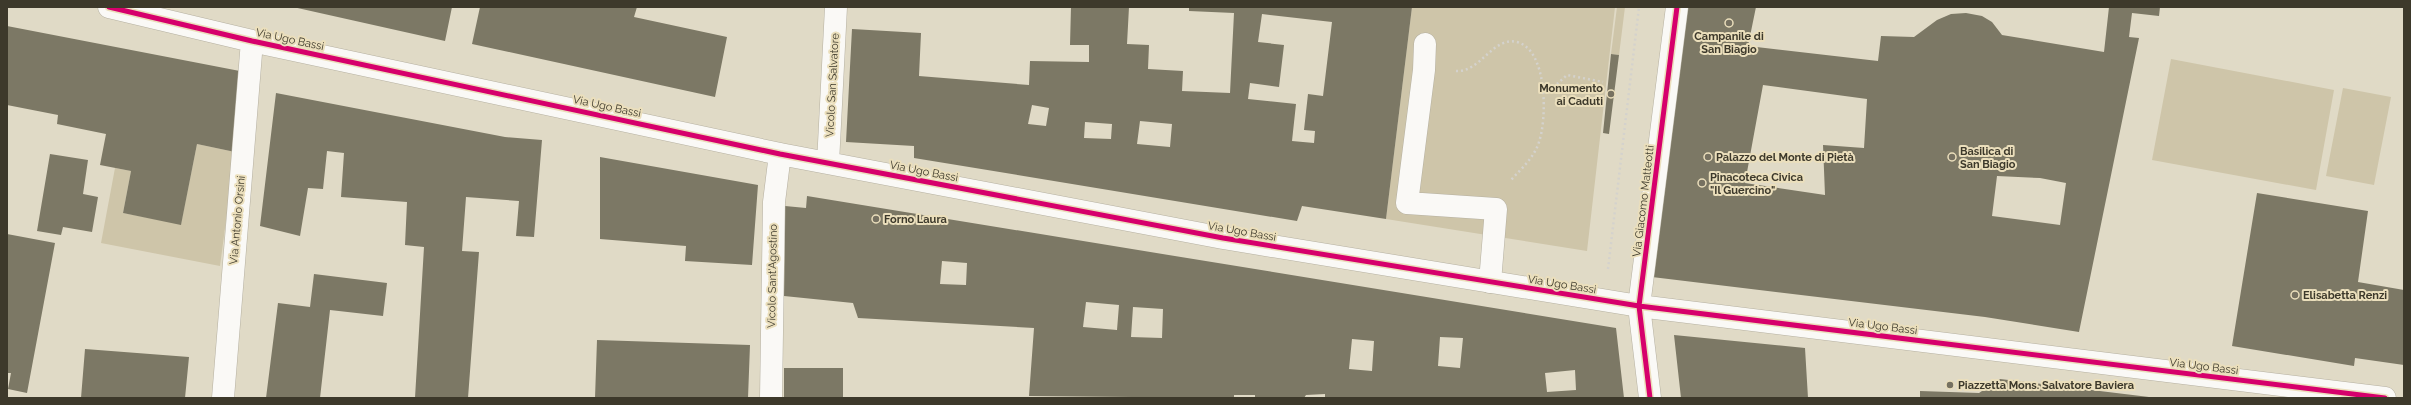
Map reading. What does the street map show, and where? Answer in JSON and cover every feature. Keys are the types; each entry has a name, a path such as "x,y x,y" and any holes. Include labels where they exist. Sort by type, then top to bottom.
{"street":[{"name":"Via Ugo Bassi","path":"109,7 252,41 780,154 1215,237 1640,306 2385,398"},
{"name":"Vicolo San Salvatore","path":"828,163 836,7"},
{"name":"Via Giacomo Matteotti","path":"1650,398 1640,306 1677,7"},
{"name":"Via Antonio Orsini","path":"223,398 252,41"},
{"path":"1425,44 1424,70 1407,203 1496,210 1490,282"},
{"name":"Vicolo Sant'Agostino","path":"770,398 774,202 780,154"}],"path":[{"path":"1604,300 1639,7"},
{"path":"1424,70 1463,72 1505,43 1517,42 1527,49 1534,57 1539,69 1543,90 1544,121 1539,142 1533,155 1504,186 1496,210"},
{"path":"1543,90 1557,84 1567,75 1603,82"}],"shaded area":[{"path":"1412,7 1615,7 1587,251 1386,219"},
{"path":"1617,7 1625,7 1619,55 1611,54"},
{"path":"2171,59 2334,90 2316,190 2152,160"},
{"path":"2343,88 2391,97 2374,185 2326,176"},
{"path":"197,144 235,152 220,266 101,243 115,168 131,171 123,213 181,224"}],"building":[{"path":"293,7 452,7 445,41"},
{"path":"480,7 637,7 634,17 727,37 715,97 472,44"},
{"path":"1071,7 1129,7 1127,44 1149,45 1148,69 1183,71 1182,91 1230,93 1234,13 1189,11 1189,7 1412,7 1386,219 1302,206 1297,221 914,158 914,146 846,142 852,29 921,33 919,76 1029,85 1030,61 1089,62 1089,45 1070,45","holes":["1262,14 1332,22 1323,96 1308,94 1304,130 1315,131 1314,143 1292,141 1296,104 1248,99 1250,83 1279,87 1284,45 1258,42","1032,105 1049,108 1046,126 1028,124","1140,121 1172,124 1170,147 1137,144","1085,122 1112,124 1111,139 1084,138"]},
{"path":"1684,7 1756,7 1748,46 1878,61 1881,36 1914,37 1937,20 1951,14 1966,13 1982,16 1992,22 2002,35 2104,52 2109,7 2160,7 2159,16 2132,13 2129,37 2139,38 2079,332 1985,317 1652,277","holes":["1763,85 1867,99 1864,148 1823,145 1825,195 1745,183","1997,176 2040,178 2066,183 2060,225 1992,216"]},
{"path":"7,26 245,72 235,152 197,144 181,225 123,213 131,171 100,165 106,134 57,124 58,115 7,105"},
{"name":"Monumento ai Caduti","path":"1611,54 1619,55 1609,134 1603,133"},
{"path":"276,93 505,137 542,140 534,237 516,236 519,201 466,197 462,251 479,252 468,398 415,398 424,247 405,245 407,202 341,197 344,153 327,151 323,189 308,188 300,236 260,226"},
{"path":"50,154 88,160 83,194 98,197 92,232 63,227 61,235 37,231"},
{"path":"600,157 758,185 752,265 685,261 686,246 600,239"},
{"path":"2257,193 2368,211 2358,282 2404,290 2404,365 2355,358 2354,366 2232,346"},
{"path":"807,196 1616,328 1624,398 1325,398 1325,394 1306,395 1304,398 1255,398 1255,395 1234,395 1234,398 1029,396 1034,328 858,318 853,303 784,296 785,206 806,208","holes":["942,261 967,263 966,285 940,284","1086,302 1119,305 1117,330 1083,327","1133,307 1163,309 1162,338 1131,337","1440,337 1463,338 1460,368 1438,366","1352,339 1374,341 1372,371 1349,369","1575,370 1576,390 1547,392 1545,373"]},
{"path":"7,234 55,243 27,393 8,389 11,373 7,373"},
{"path":"314,274 387,283 383,316 330,310 320,398 266,398 278,303 310,307"},
{"path":"1674,335 1805,348 1808,398 1681,398"},
{"path":"597,340 750,345 748,398 595,398"},
{"path":"85,349 189,357 185,398 81,398"},
{"path":"784,368 843,368 843,398 784,398"},
{"path":"2000,379 2149,398 1920,398 1920,391 1979,393"}],"cycle path":[{"path":"109,7 252,41 780,154 1223,238 1639,306 2385,398"},
{"path":"1650,398 1639,306 1677,7"}],"place":[{"name":"Campanile di San Biagio","path":"1729,23"},
{"name":"Monumento ai Caduti","path":"1611,94"},
{"name":"Palazzo del Monte di Pietà","path":"1708,157"},
{"name":"Basilica di San Biagio","path":"1952,157"},
{"name":"Pinacoteca Civica \"Il Guercino\"","path":"1702,183"},
{"name":"Forno Laura","path":"876,219"},
{"name":"Elisabetta Renzi","path":"2295,295"},
{"name":"Piazzetta Mons. Salvatore Baviera","path":"1950,385"}]}
